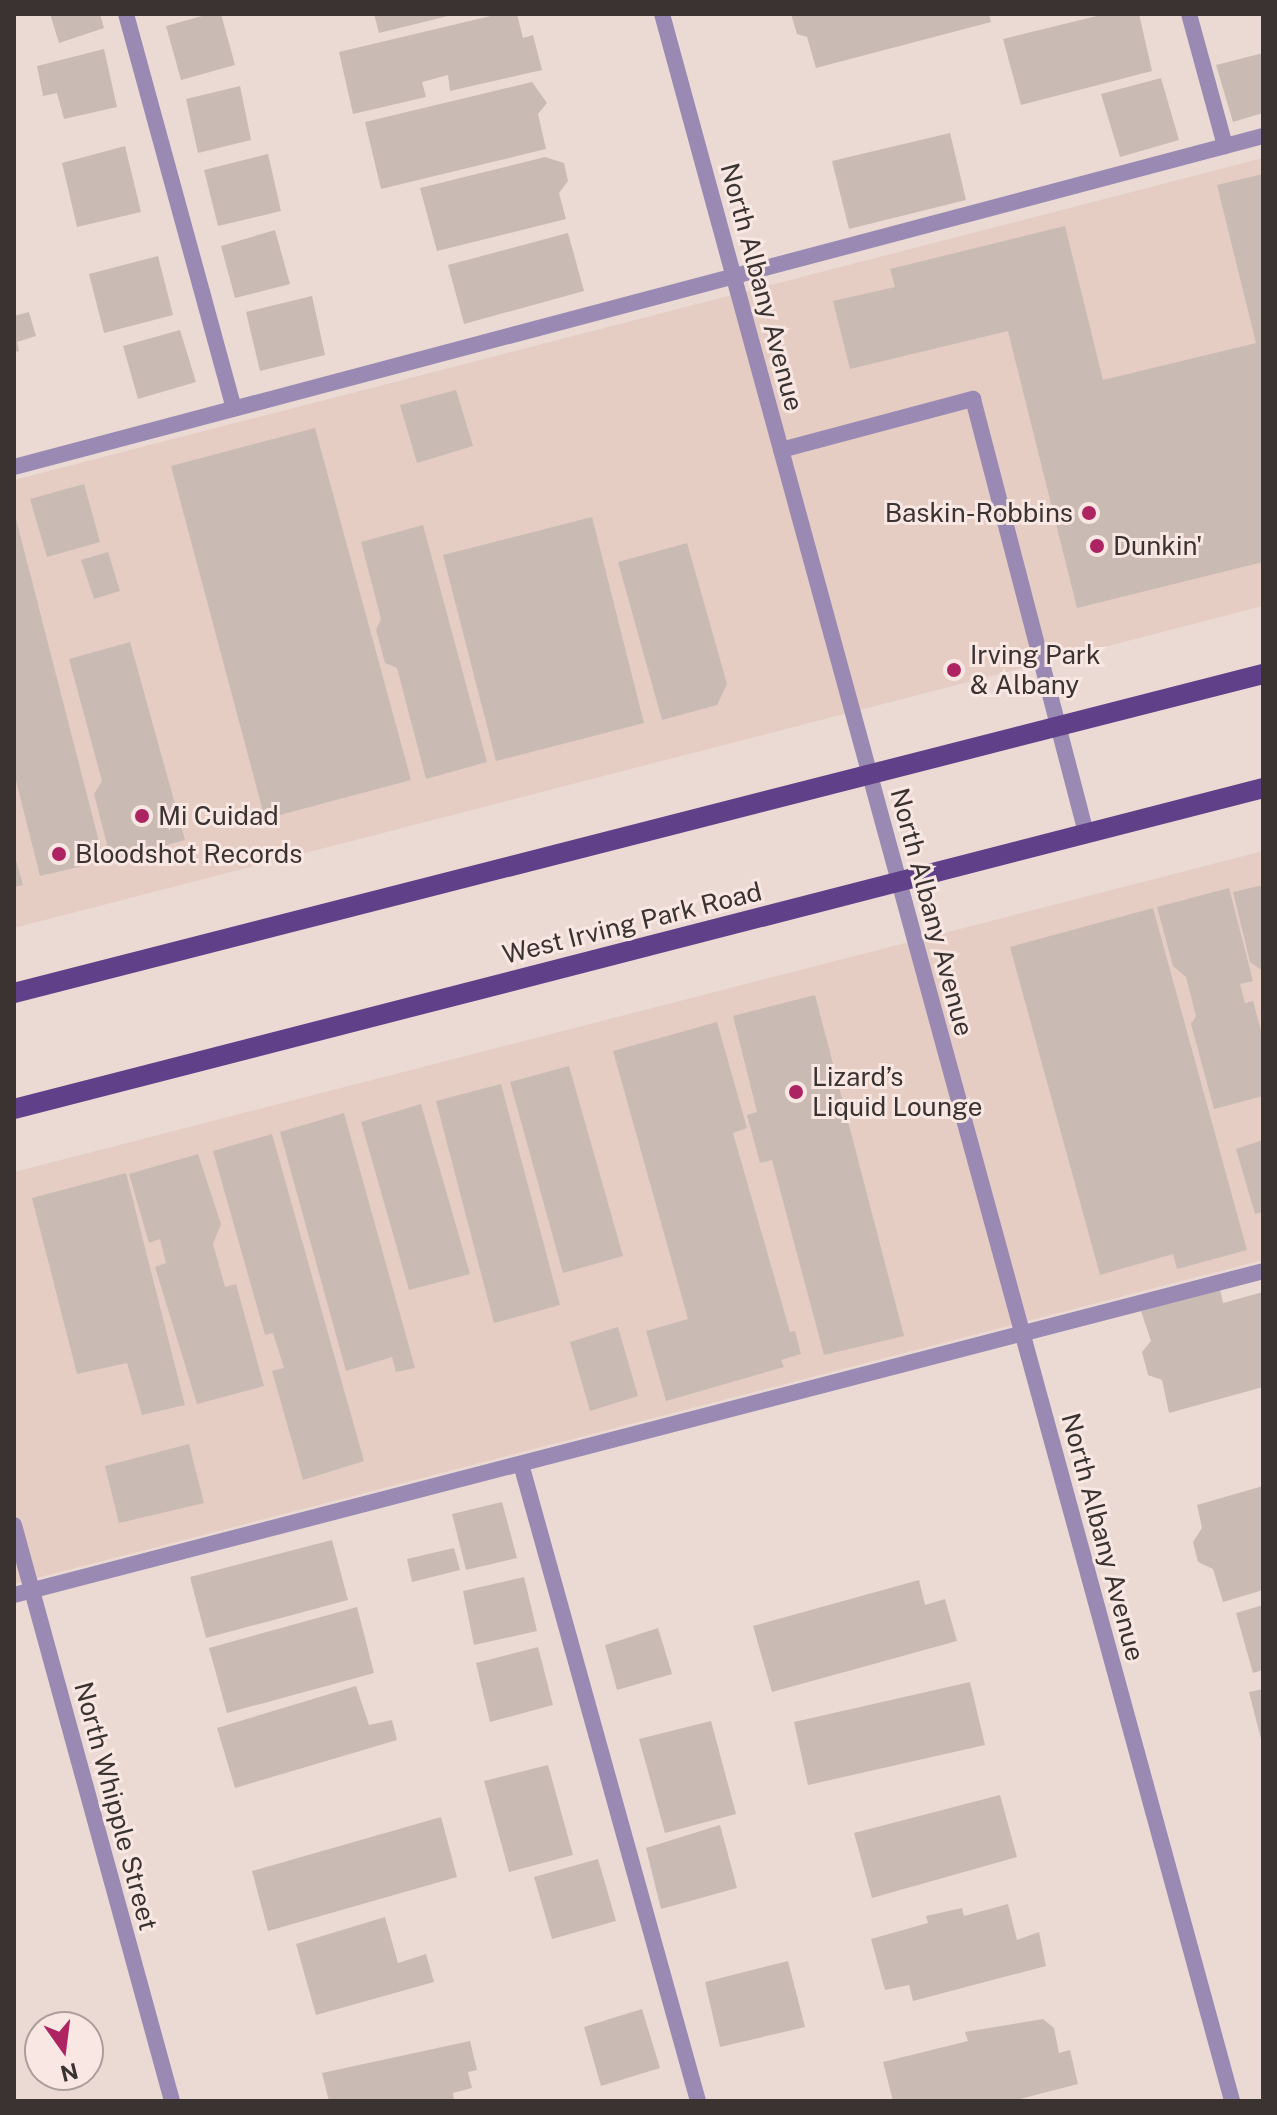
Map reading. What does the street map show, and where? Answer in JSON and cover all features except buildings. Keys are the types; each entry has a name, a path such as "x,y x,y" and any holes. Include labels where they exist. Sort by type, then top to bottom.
{"main road":[{"path":"14,993 1263,674"},
{"name":"West Irving Park Road","path":"14,1109 1263,788"}],"street":[{"path":"126,14 234,408"},
{"name":"North Albany Avenue","path":"662,14 1232,2101"},
{"path":"1189,14 1225,146"},
{"path":"14,467 1263,136"},
{"path":"781,450 973,399 1086,833"},
{"path":"14,1595 1263,1271"},
{"path":"521,1464 698,2101"},
{"name":"North Whipple Street","path":"14,1525 172,2101"}],"shaded area":[{"path":"1263,158 1263,606 14,928 14,480"},
{"path":"1263,851 1263,1260 14,1584 14,1172"}],"place":[{"name":"Baskin-Robbins","path":"1089,513"},
{"name":"Dunkin'","path":"1097,546"},
{"name":"Irving Park & Albany","path":"954,670"},
{"name":"Mi Cuidad","path":"142,816"},
{"name":"Bloodshot Records","path":"59,854"},
{"name":"Lizard’s Liquid Lounge","path":"796,1092"}]}
